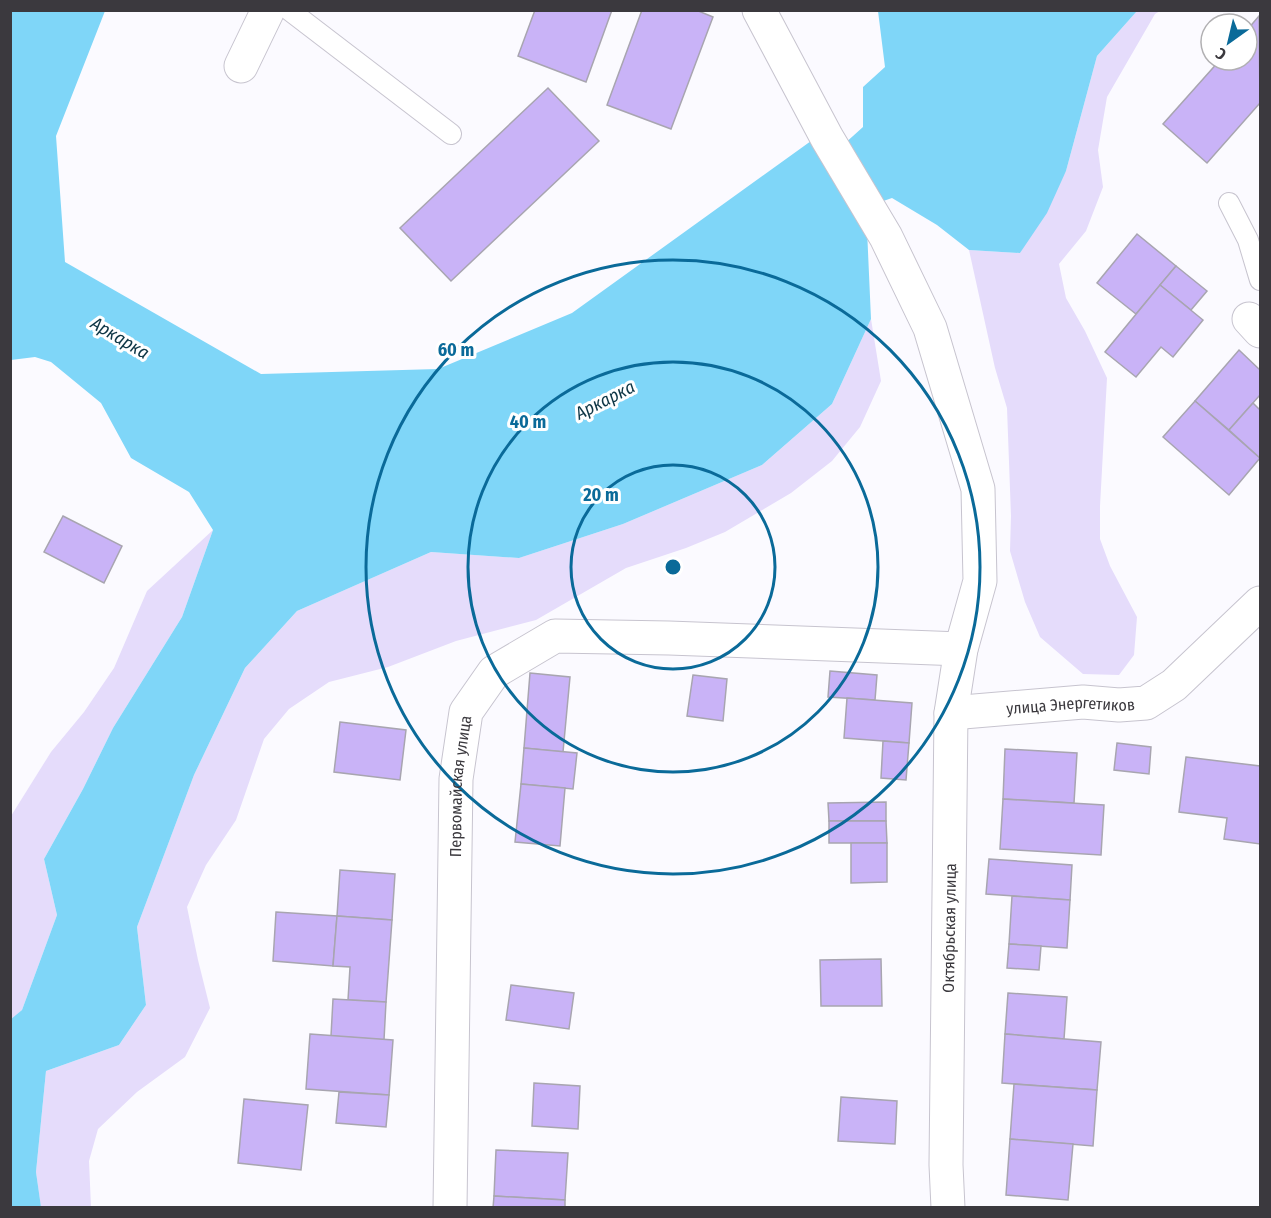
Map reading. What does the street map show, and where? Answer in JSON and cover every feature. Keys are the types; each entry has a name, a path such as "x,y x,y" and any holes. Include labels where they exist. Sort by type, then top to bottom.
{"street":[{"path":"241,66 268,10"},
{"name":"Октябрьская улица","path":"759,10 827,138 886,237 930,328 978,489 980,581 962,649 951,713 946,1165 948,1208"},
{"name":"улица Энергетиков","path":"951,713 1083,702 1119,705 1146,703 1174,685 1260,603"},
{"name":"Первомайская улица","path":"450,1208 456,779 466,712 494,672 555,636 962,649"}],"lane":[{"path":"289,10 451,134"},
{"path":"1229,203 1248,240 1260,280"}],"shaded area":[{"path":"1137,11 1160,11 1155,14 1107,97 1098,150 1103,187 1086,231 1059,264 1066,298 1085,331 1107,378 1100,539 1110,566 1137,617 1134,655 1119,675 1083,674 1040,637 1025,602 1010,551 1007,408 995,368 969,250 1020,253 1066,171 1097,56"},
{"path":"871,319 881,381 860,427 832,461 791,493 725,532 626,568 536,620 456,641 388,667 329,682 289,709 264,739 236,820 206,865 187,907 210,1008 185,1057 137,1092 98,1129 89,1161 91,1207 41,1208 36,1172 46,1071 119,1045 146,1005 137,927 194,775 245,668 297,611 431,552 519,558 623,524 762,465 832,404"},
{"path":"213,530 182,617 113,728 83,789 44,859 57,915 22,1010 11,1020 11,816 51,752 84,712 114,668 147,591"}],"water":[{"name":"Аркарка","path":"11,11 105,11 56,136 65,262 261,374 438,369 572,313 811,141 833,154 863,127 863,87 885,67 878,11 1137,11 1097,56 1066,171 1047,213 1020,253 969,250 937,225 892,198 866,207 871,319 832,404 762,465 623,524 519,558 431,552 297,611 245,668 194,775 137,927 146,1005 119,1045 46,1071 36,1172 41,1207 11,1207 10,1020 22,1010 57,915 44,859 83,789 113,728 182,617 213,530 189,492 131,458 101,403 51,362 35,357 11,360"}],"building":[{"path":"535,10 612,10 586,82 518,56"},
{"path":"642,10 696,10 713,17 671,129 607,105"},
{"path":"1259,16 1260,103 1207,163 1163,124 1209,72 1259,72"},
{"path":"548,88 599,141 451,281 400,228"},
{"path":"1137,234 1176,266 1136,314 1097,283"},
{"path":"1176,266 1207,291 1191,310 1160,285"},
{"path":"1160,285 1203,320 1173,357 1161,347 1136,377 1105,352"},
{"path":"1239,350 1260,370 1260,395 1229,430 1195,401"},
{"path":"1195,401 1260,458 1229,495 1163,437"},
{"path":"1253,403 1260,410 1260,458 1229,430"},
{"path":"63,516 122,546 104,583 44,552"},
{"path":"830,671 877,675 875,700 828,697"},
{"path":"530,673 570,677 563,752 524,748"},
{"path":"693,675 727,679 723,721 687,716"},
{"path":"847,698 912,703 909,743 844,738"},
{"path":"340,722 406,730 400,780 334,772"},
{"path":"883,741 909,743 906,780 881,778"},
{"path":"1117,743 1151,747 1149,774 1114,770"},
{"path":"524,748 577,753 573,789 521,784"},
{"path":"1005,749 1077,753 1074,803 1003,799"},
{"path":"1186,757 1260,766 1260,844 1224,839 1227,818 1179,812"},
{"path":"521,784 565,788 560,846 515,842"},
{"path":"1003,799 1104,805 1101,855 1000,849"},
{"path":"886,802 886,821 829,821 828,803"},
{"path":"829,821 886,821 887,843 829,843"},
{"path":"851,843 887,843 887,882 851,883"},
{"path":"989,859 1072,865 1070,900 986,894"},
{"path":"340,870 395,874 392,920 337,916"},
{"path":"1012,896 1070,900 1067,948 1009,944"},
{"path":"276,912 337,916 333,966 273,961"},
{"path":"337,916 392,920 386,1002 348,1000 350,967 333,966"},
{"path":"1009,944 1041,946 1039,970 1007,968"},
{"path":"881,959 882,1006 821,1006 820,960"},
{"path":"511,985 574,993 569,1029 506,1020"},
{"path":"1008,993 1067,997 1064,1039 1005,1034"},
{"path":"333,999 386,1002 384,1040 331,1036"},
{"path":"310,1034 393,1040 389,1095 306,1089"},
{"path":"1005,1034 1101,1042 1097,1090 1002,1083"},
{"path":"534,1083 580,1086 578,1129 532,1126"},
{"path":"1014,1084 1097,1090 1093,1146 1010,1139"},
{"path":"339,1092 389,1095 386,1127 336,1123"},
{"path":"841,1097 897,1101 895,1144 838,1141"},
{"path":"244,1099 308,1105 301,1170 238,1163"},
{"path":"1010,1139 1073,1144 1068,1200 1006,1195"},
{"path":"496,1150 568,1153 565,1200 494,1196"},
{"path":"494,1196 565,1200 565,1208 493,1208"}]}
